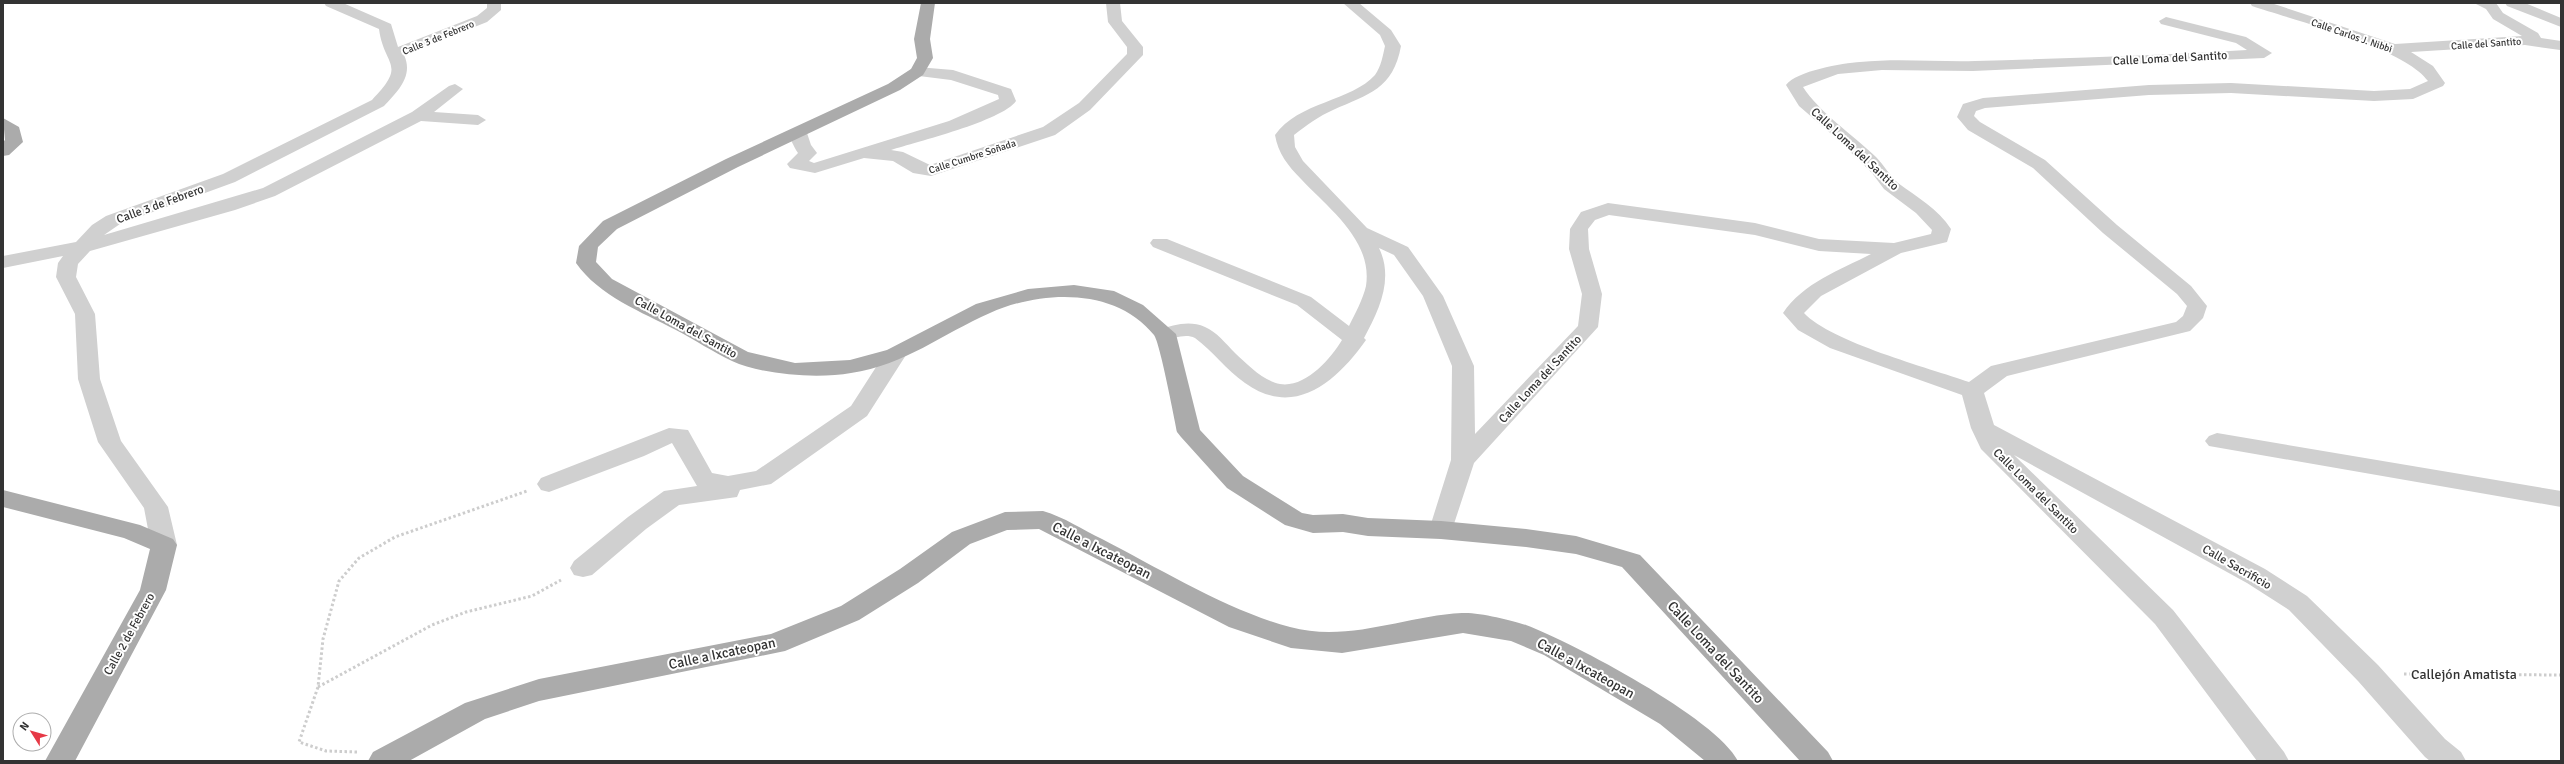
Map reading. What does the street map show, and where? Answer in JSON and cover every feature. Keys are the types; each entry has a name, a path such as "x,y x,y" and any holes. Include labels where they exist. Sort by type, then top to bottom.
{"main road":[{"path":"917,72 925,58 922,39 928,3"},
{"name":"Calle Loma del Santito","path":"917,72 894,87 732,163 610,225 589,246 586,263 605,283 741,357 795,370 851,367 895,355 983,308 1028,295 1074,291 1107,295 1136,309 1165,334 1189,432 1235,482 1294,519 1313,524 1343,523 1368,527 1441,530 1576,545 1631,561 1818,761"},
{"path":"3,123 13,131 14,142 3,151"},
{"path":"3,498 38,510 131,531 164,545"},
{"name":"Calle a Ixcateopan","path":"389,758 475,711 539,690 774,644 850,613 909,576 961,538 1005,521 1043,520 1238,620 1291,638 1342,643 1463,623 1515,632 1554,648 1670,716 1710,747 1723,761"},
{"name":"Calle 2 de Febrero","path":"60,761 153,590 164,545"}],"street":[{"name":"Calle 3 de Febrero","path":"164,545 156,507 110,442 89,379 85,314 66,277 68,263 99,229 114,220 229,178 378,103 393,88 399,78 400,62 396,53 389,46 385,25 331,3"},
{"name":"Calle 3 de Febrero","path":"396,53 482,19 494,10 494,3"},
{"name":"Calle Cumbre Soñada","path":"861,153 897,156 919,170 931,171 1049,131 1062,124 1092,101 1135,55 1135,47 1115,22 1113,3"},
{"path":"1165,334 1183,330 1201,332 1239,368 1269,390 1280,393 1296,390 1315,382 1338,363 1355,340 1376,284 1376,257 1363,233 1296,163 1285,147 1284,135 1298,123 1380,78 1390,61 1393,46 1386,33 1350,3"},
{"name":"Calle Carlos J. Nibbi","path":"1972,391 1999,371 2183,327 2192,318 2197,306 2184,290 2110,229 2039,164 1974,126 1965,117 1969,108 1983,103 2148,90 2231,88 2374,96 2413,94 2437,84 2427,69 2394,49 2257,3"},
{"name":"Calle del Santito","path":"2481,3 2491,6 2498,16 2533,36 2536,40"},
{"path":"2512,3 2560,22"},
{"name":"Calle Loma del Santito","path":"1441,530 1463,460 1588,327 1592,294 1579,249 1579,229 1588,216 1608,209 1755,229 1819,245 1894,249 1940,238 1942,229 1923,209 1890,185 1878,169 1842,134 1805,103 1794,86 1811,76 1872,64 1944,66 2084,62 2215,57 2264,52 2241,40 2166,21"},
{"path":"2536,40 2560,45"},
{"name":"Calle del Santito","path":"2394,49 2536,40"},
{"path":"796,134 801,136 802,146 808,153 796,164 807,168 832,164 861,153 955,125 988,112 1008,101 1005,92 953,74 917,72"},
{"path":"3,262 82,247 228,206 268,192 418,116 455,89"},
{"path":"418,116 478,120"},
{"path":"1363,233 1401,251 1433,296 1463,366 1463,460"},
{"path":"1160,243 1304,301 1355,340"},
{"path":"1894,249 1814,292 1793,313 1804,326 1838,344 1972,391"},
{"path":"549,484 636,451 670,435 680,435 704,480 728,484 763,478 860,411 895,355"},
{"name":"Calle Loma del Santito","path":"1972,391 1982,428 1989,444 2164,617 2274,761"},
{"name":"Calle Sacrificio","path":"1982,428 2256,576 2298,604 2368,673 2435,748 2451,761"},
{"path":"2217,441 2561,499"},
{"path":"583,568 637,523 673,497 728,492 728,484"}],"path":[{"path":"389,758 326,750 299,742 318,687 323,639 340,581 359,558 395,537 549,484"},
{"path":"318,687 360,666 432,624 466,612 532,596 583,568"},
{"name":"Callejón Amatista","path":"2368,673 2561,675"}]}
